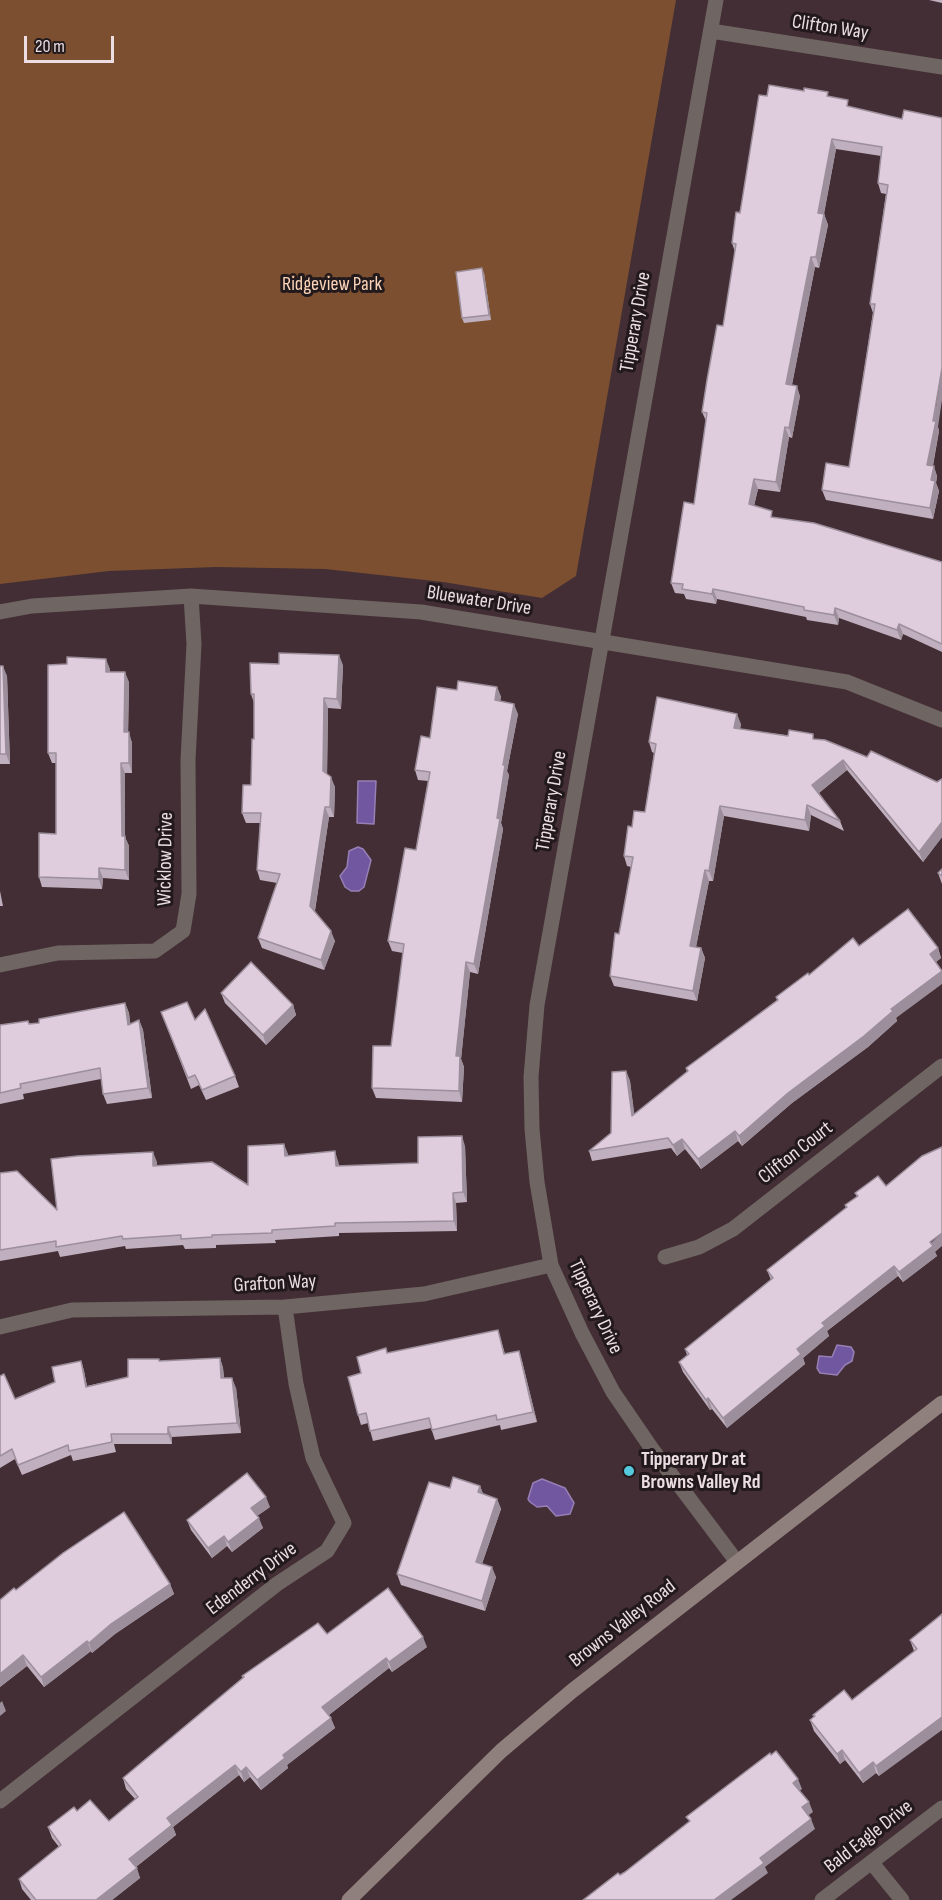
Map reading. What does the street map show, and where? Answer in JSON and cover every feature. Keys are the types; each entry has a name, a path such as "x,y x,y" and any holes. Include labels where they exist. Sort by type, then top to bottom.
{"main road":[{"name":"Browns Valley Road","path":"349,1900 501,1751 572,1691 942,1403"}],"street":[{"name":"Tipperary Drive","path":"716,0 536,1015 531,1077 531,1129 537,1182 551,1264 582,1333 613,1392 652,1449 737,1562"},
{"name":"Clifton Way","path":"711,31 942,67"},
{"name":"Bluewater Drive","path":"0,612 32,606 191,596 421,612 600,644 847,682 942,720"},
{"name":"Wicklow Drive","path":"0,965 58,953 155,951 183,932 189,894 188,760 194,644 191,596"},
{"name":"Clifton Court","path":"665,1257 699,1247 734,1229 942,1066"},
{"name":"Grafton Way","path":"0,1327 72,1310 285,1307 424,1294 551,1264"},
{"name":"Edenderry Drive","path":"0,1802 277,1584 327,1551 344,1523 313,1458 296,1384 285,1307"},
{"name":"Bald Eagle Drive","path":"822,1900 942,1808"},
{"path":"872,1863 902,1900"}],"green space":[{"name":"Ridgeview Park","path":"0,0 676,0 576,576 542,598 443,582 325,569 216,567 109,571 0,584"}],"shaded area":[{"path":"358,781 376,781 374,824 357,823"},
{"path":"358,847 363,849 371,860 364,887 359,891 351,891 345,887 340,876 347,867 349,851"},
{"path":"837,1345 851,1347 854,1352 852,1361 845,1365 837,1375 820,1373 817,1368 819,1356 832,1357"},
{"path":"542,1479 565,1488 574,1503 570,1514 556,1516 547,1506 537,1507 530,1502 528,1499 533,1483"}],"building":[{"path":"769,85 804,91 804,88 828,92 827,96 848,100 847,106 902,119 904,110 942,118 942,368 933,421 936,421 927,465 934,466 931,480 935,481 930,508 822,490 826,463 849,467 875,304 870,304 888,185 878,183 882,147 832,139 818,213 824,214 816,257 811,257 786,384 797,386 789,428 785,427 776,482 754,479 749,504 772,511 771,517 814,523 942,562 942,644 899,624 897,630 835,608 834,615 713,589 712,594 682,589 683,584 671,583 684,502 694,504 707,413 702,412 707,380 717,325 723,326 736,244 732,243 736,212 740,213 759,95 767,96"},
{"path":"482,268 489,315 462,318 456,272"},
{"path":"279,653 339,655 337,699 324,698 323,771 331,777 330,807 325,807 310,906 331,931 321,960 258,938 280,874 257,870 261,813 242,813 243,785 251,785 252,739 254,739 254,694 251,694 250,663 279,664"},
{"path":"67,657 106,659 106,672 125,672 124,732 129,732 129,763 121,763 125,870 99,868 99,879 39,877 39,833 56,834 56,753 48,753 48,665 67,664"},
{"path":"0,666 3,666 6,754 0,754"},
{"path":"458,681 497,687 495,700 514,704 503,765 505,765 497,818 500,819 474,964 466,962 456,1056 460,1056 459,1091 372,1088 373,1046 391,1046 404,944 388,941 405,848 416,850 430,772 415,770 421,736 430,738 437,687 457,690"},
{"path":"657,697 737,714 734,728 788,736 789,730 813,734 813,739 825,740 867,757 871,751 937,782 942,779 942,822 919,852 843,760 812,785 840,821 807,805 805,820 720,806 709,871 705,870 690,946 701,948 693,991 610,976 615,933 619,934 633,857 624,856 628,826 632,827 634,811 645,812 656,744 649,742"},
{"path":"908,909 938,948 930,954 942,971 891,1009 893,1011 864,1036 788,1093 739,1136 735,1131 698,1159 682,1139 673,1145 668,1138 589,1151 611,1133 612,1072 626,1071 632,1116 688,1071 686,1068 778,1000 776,997 808,973 809,975 853,938 859,946"},
{"path":"251,962 293,1005 263,1035 221,993"},
{"path":"187,1002 195,1020 205,1009 235,1076 202,1090 195,1075 188,1078 161,1012"},
{"path":"125,1003 128,1025 139,1020 148,1088 103,1094 100,1068 20,1084 21,1088 0,1093 0,1025 28,1021 29,1024 39,1023 39,1019"},
{"path":"462,1136 463,1192 453,1193 454,1221 335,1223 335,1226 272,1230 272,1233 212,1235 212,1237 181,1239 181,1235 123,1239 122,1236 56,1247 56,1241 0,1250 0,1173 17,1171 57,1210 51,1159 153,1152 153,1166 212,1162 248,1185 248,1146 284,1144 285,1156 335,1151 336,1166 418,1163 418,1137"},
{"path":"942,1147 942,1233 930,1242 933,1246 899,1272 894,1266 822,1323 825,1326 797,1349 801,1354 723,1418 708,1398 706,1400 679,1362 689,1354 685,1349 773,1278 767,1270 847,1207 845,1205 858,1196 855,1193 878,1176 886,1186 922,1156"},
{"path":"498,1330 504,1354 519,1351 533,1412 497,1420 496,1415 432,1430 429,1418 370,1431 366,1413 358,1415 348,1377 361,1373 357,1357 386,1348 387,1353"},
{"path":"220,1358 221,1378 232,1378 237,1423 168,1427 168,1434 111,1434 112,1442 69,1451 68,1445 18,1465 12,1449 0,1456 0,1376 4,1374 15,1399 55,1382 52,1367 81,1361 86,1387 128,1377 128,1359 159,1359 159,1361"},
{"path":"247,1473 266,1497 251,1508 259,1518 228,1542 224,1536 208,1548 187,1520"},
{"path":"453,1477 480,1486 478,1492 497,1499 476,1562 492,1567 482,1601 397,1574 429,1482 450,1488"},
{"path":"124,1512 170,1584 111,1624 89,1643 87,1641 41,1677 23,1655 0,1674 0,1600 63,1553"},
{"path":"388,1588 423,1637 389,1662 386,1658 322,1707 331,1718 283,1755 285,1758 257,1780 246,1767 241,1772 235,1765 167,1818 172,1825 129,1859 137,1868 96,1900 36,1900 19,1879 61,1845 48,1827 74,1807 77,1811 90,1800 109,1821 138,1797 123,1778 244,1677 242,1676 318,1623 327,1634"},
{"path":"942,1614 942,1717 876,1766 873,1762 859,1773 842,1750 837,1754 810,1720 844,1690 852,1700 917,1649 910,1640"},
{"path":"776,1751 798,1779 793,1783 809,1802 802,1807 811,1819 760,1858 764,1863 714,1900 583,1900 618,1873 620,1875 625,1872 690,1821 686,1817 770,1753 771,1755"}],"place":[{"name":"Tipperary Dr at Browns Valley Rd","path":"629,1471"}]}
